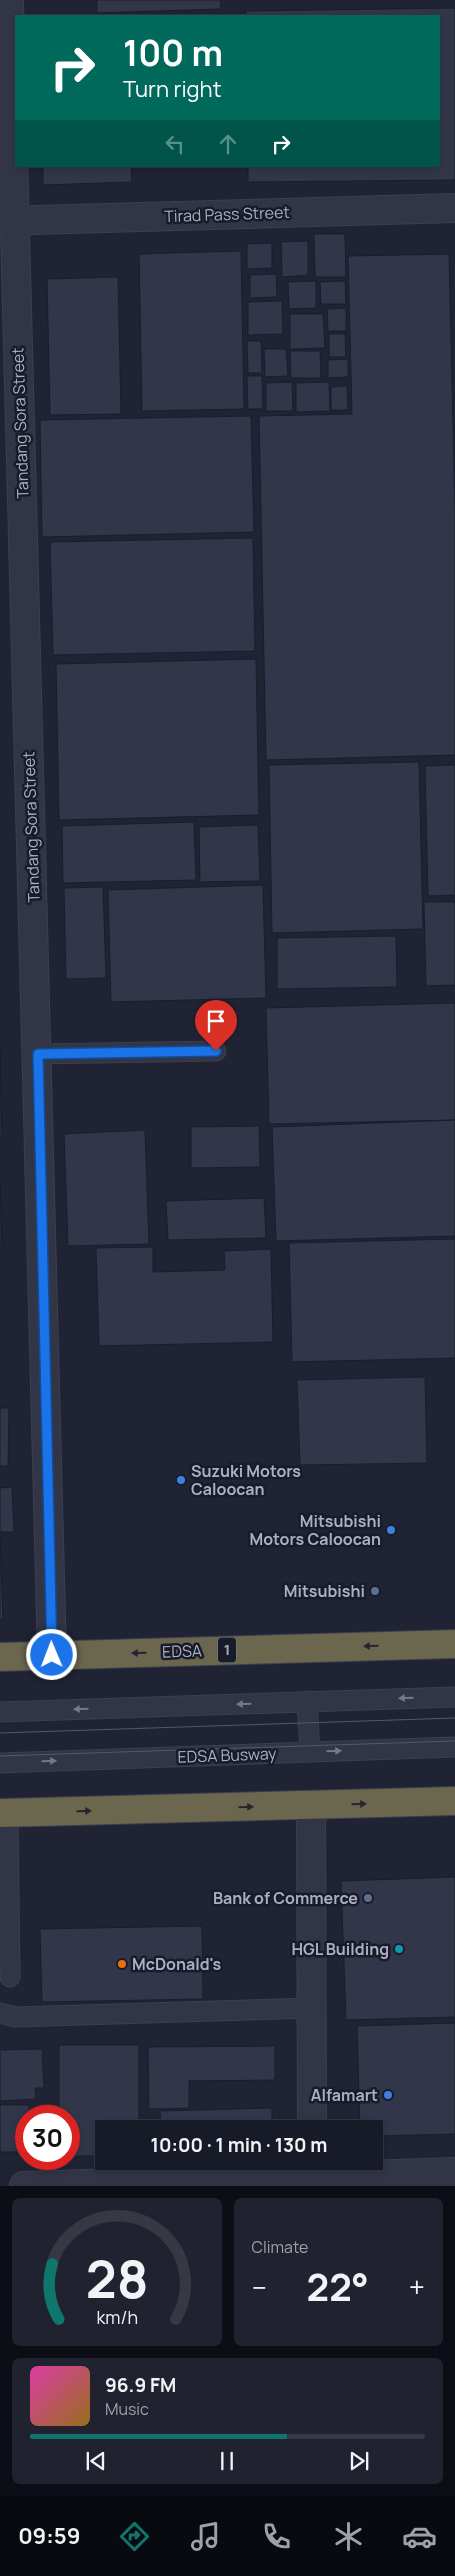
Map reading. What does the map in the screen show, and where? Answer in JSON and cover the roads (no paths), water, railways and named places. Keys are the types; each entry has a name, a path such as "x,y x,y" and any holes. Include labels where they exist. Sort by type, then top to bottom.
{"highway":[{"name":"EDSA","path":"0,1657 455,1644"},
{"path":"4,1812 455,1801"}],"street":[{"name":"Tandang Sora Street","path":"8,0 7,221 38,1054 52,1655"},
{"name":"Tirad Pass Street","path":"7,221 455,208"},
{"path":"311,1805 312,2120"},
{"path":"24,2186 312,2175 455,2172"}],"lane":[{"path":"38,1054 216,1051"},
{"path":"0,1712 455,1697"},
{"path":"307,1701 310,1752"},
{"name":"EDSA Busway","path":"0,1763 455,1747"},
{"path":"4,1812 4,1904 10,1977"},
{"path":"0,2013 15,2017 312,2008"}],"tram line":[{"path":"0,1733 455,1718"},
{"path":"0,1756 455,1741"}],"place":[{"name":"Suzuki Motors Caloocan","path":"181,1480"},
{"name":"Mitsubishi Motors Caloocan","path":"391,1530"},
{"name":"Mitsubishi","path":"375,1591"},
{"name":"Bank of Commerce","path":"368,1898"},
{"name":"HGL Building","path":"399,1949"},
{"name":"McDonald's","path":"122,1964"},
{"name":"Alfamart","path":"388,2095"}]}
